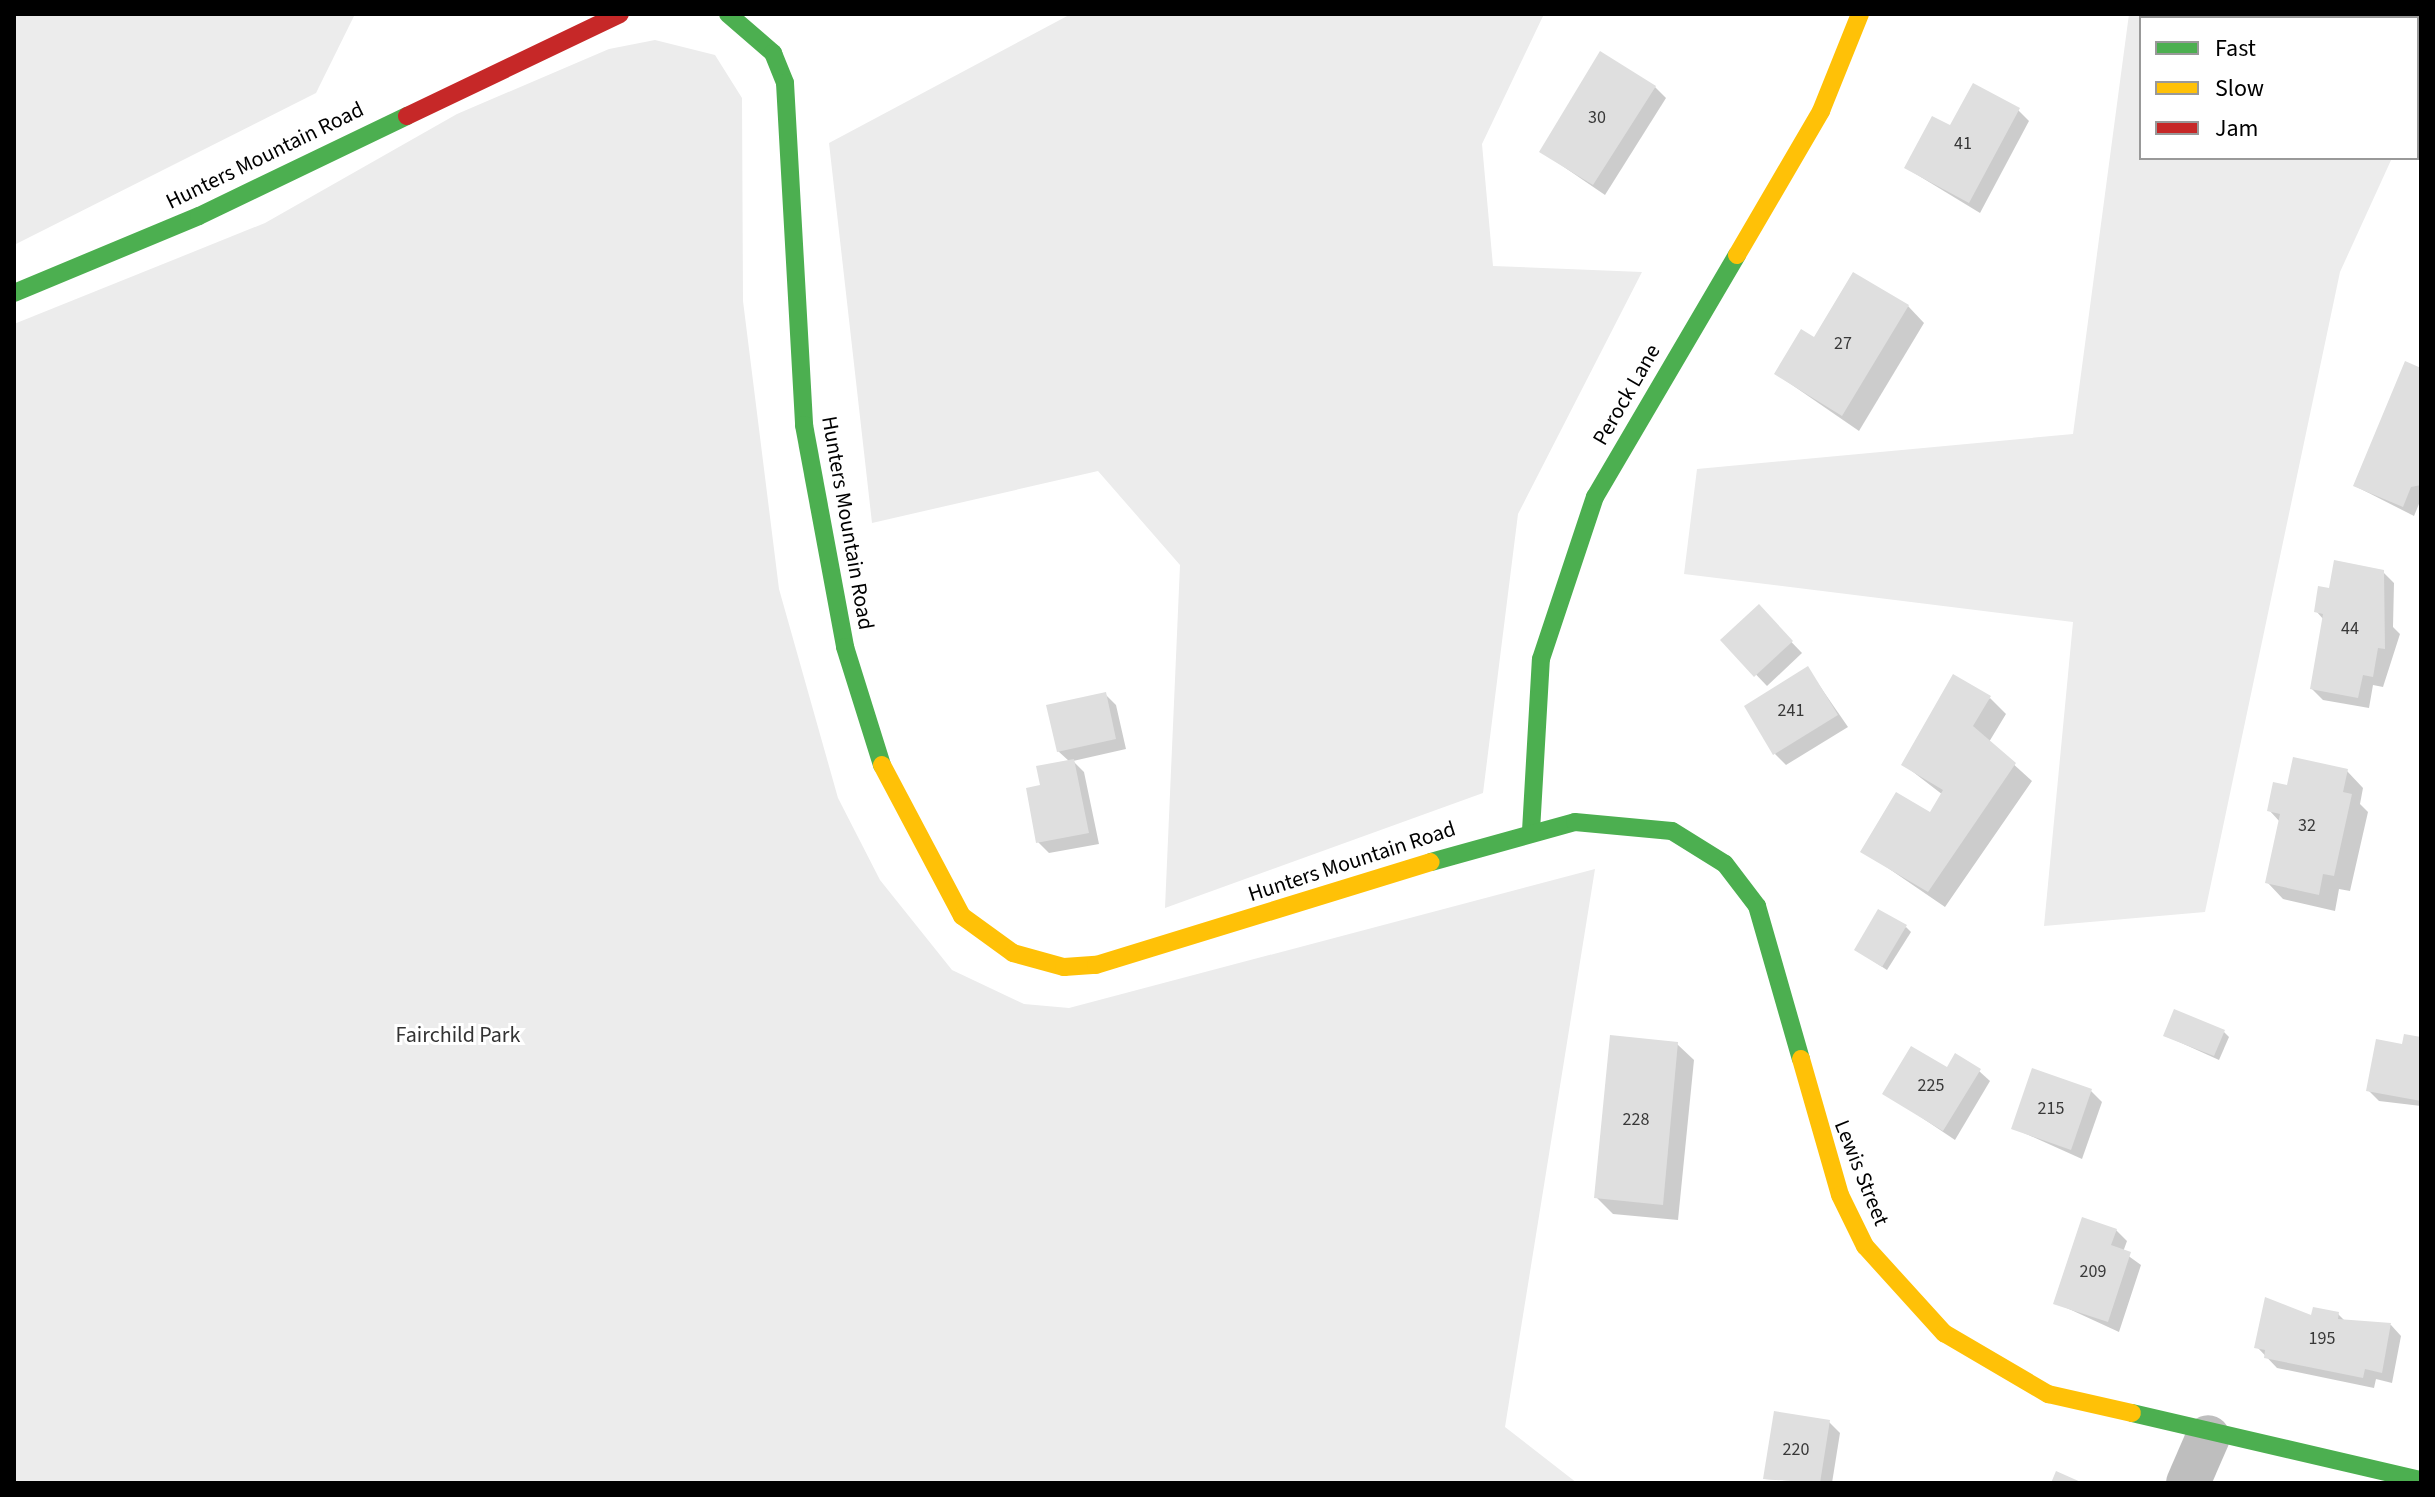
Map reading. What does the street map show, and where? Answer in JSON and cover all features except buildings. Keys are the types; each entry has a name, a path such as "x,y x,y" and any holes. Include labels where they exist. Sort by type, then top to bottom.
{"street":[{"name":"Hunters Mountain Road","path":"14,293 199,216 620,14"},
{"name":"Hunters Mountain Road","path":"728,14 773,53 785,83 804,425 845,647 883,768 962,916 1013,953 1064,967 1096,965 1531,831"},
{"name":"Perock Lane","path":"1531,831 1541,659 1595,497 1821,111 1860,14"},
{"name":"Lewis Street","path":"1531,831 1575,822 1631,823 1672,831 1725,864 1757,906 1840,1195 1865,1246 1906,1298 1996,1369 2048,1394 2208,1437 2421,1480"},
{"path":"2188,1483 2208,1437"}],"green space":[{"path":"14,14 355,14 316,93 14,245"},
{"path":"1071,14 1544,14 1482,144 1493,266 1642,272 1518,514 1483,793 1165,908 1180,565 1098,471 872,523 829,143"},
{"path":"2129,14 2421,14 2419,98 2419,16 2139,16 2139,160 2391,160 2340,272 2205,912 2044,926 2073,622 1684,574 1697,469 2073,434"},
{"name":"Fairchild Park","path":"655,40 715,55 742,98 743,301 779,589 838,798 880,880 952,970 1024,1004 1069,1008 1595,869 1505,1427 1577,1483 14,1483 14,324 265,223 457,114 609,49"}],"traffic: fast":[{"path":"728,14 773,53 785,83 804,425 845,647 882,765"},
{"path":"14,293 199,216 407,116"},
{"path":"1531,831 1541,659 1595,497 1737,255"},
{"path":"1431,862 1575,822 1672,831 1725,864 1757,906 1801,1059"},
{"path":"2132,1413 2421,1480"}],"traffic: slow":[{"path":"1737,255 1821,111 1860,14"},
{"path":"882,765 962,916 1013,953 1064,967 1096,965 1431,862"},
{"path":"1801,1059 1840,1195 1865,1246 1944,1333 2048,1394 2132,1413"}],"traffic: jam":[{"path":"407,116 620,14"}]}
